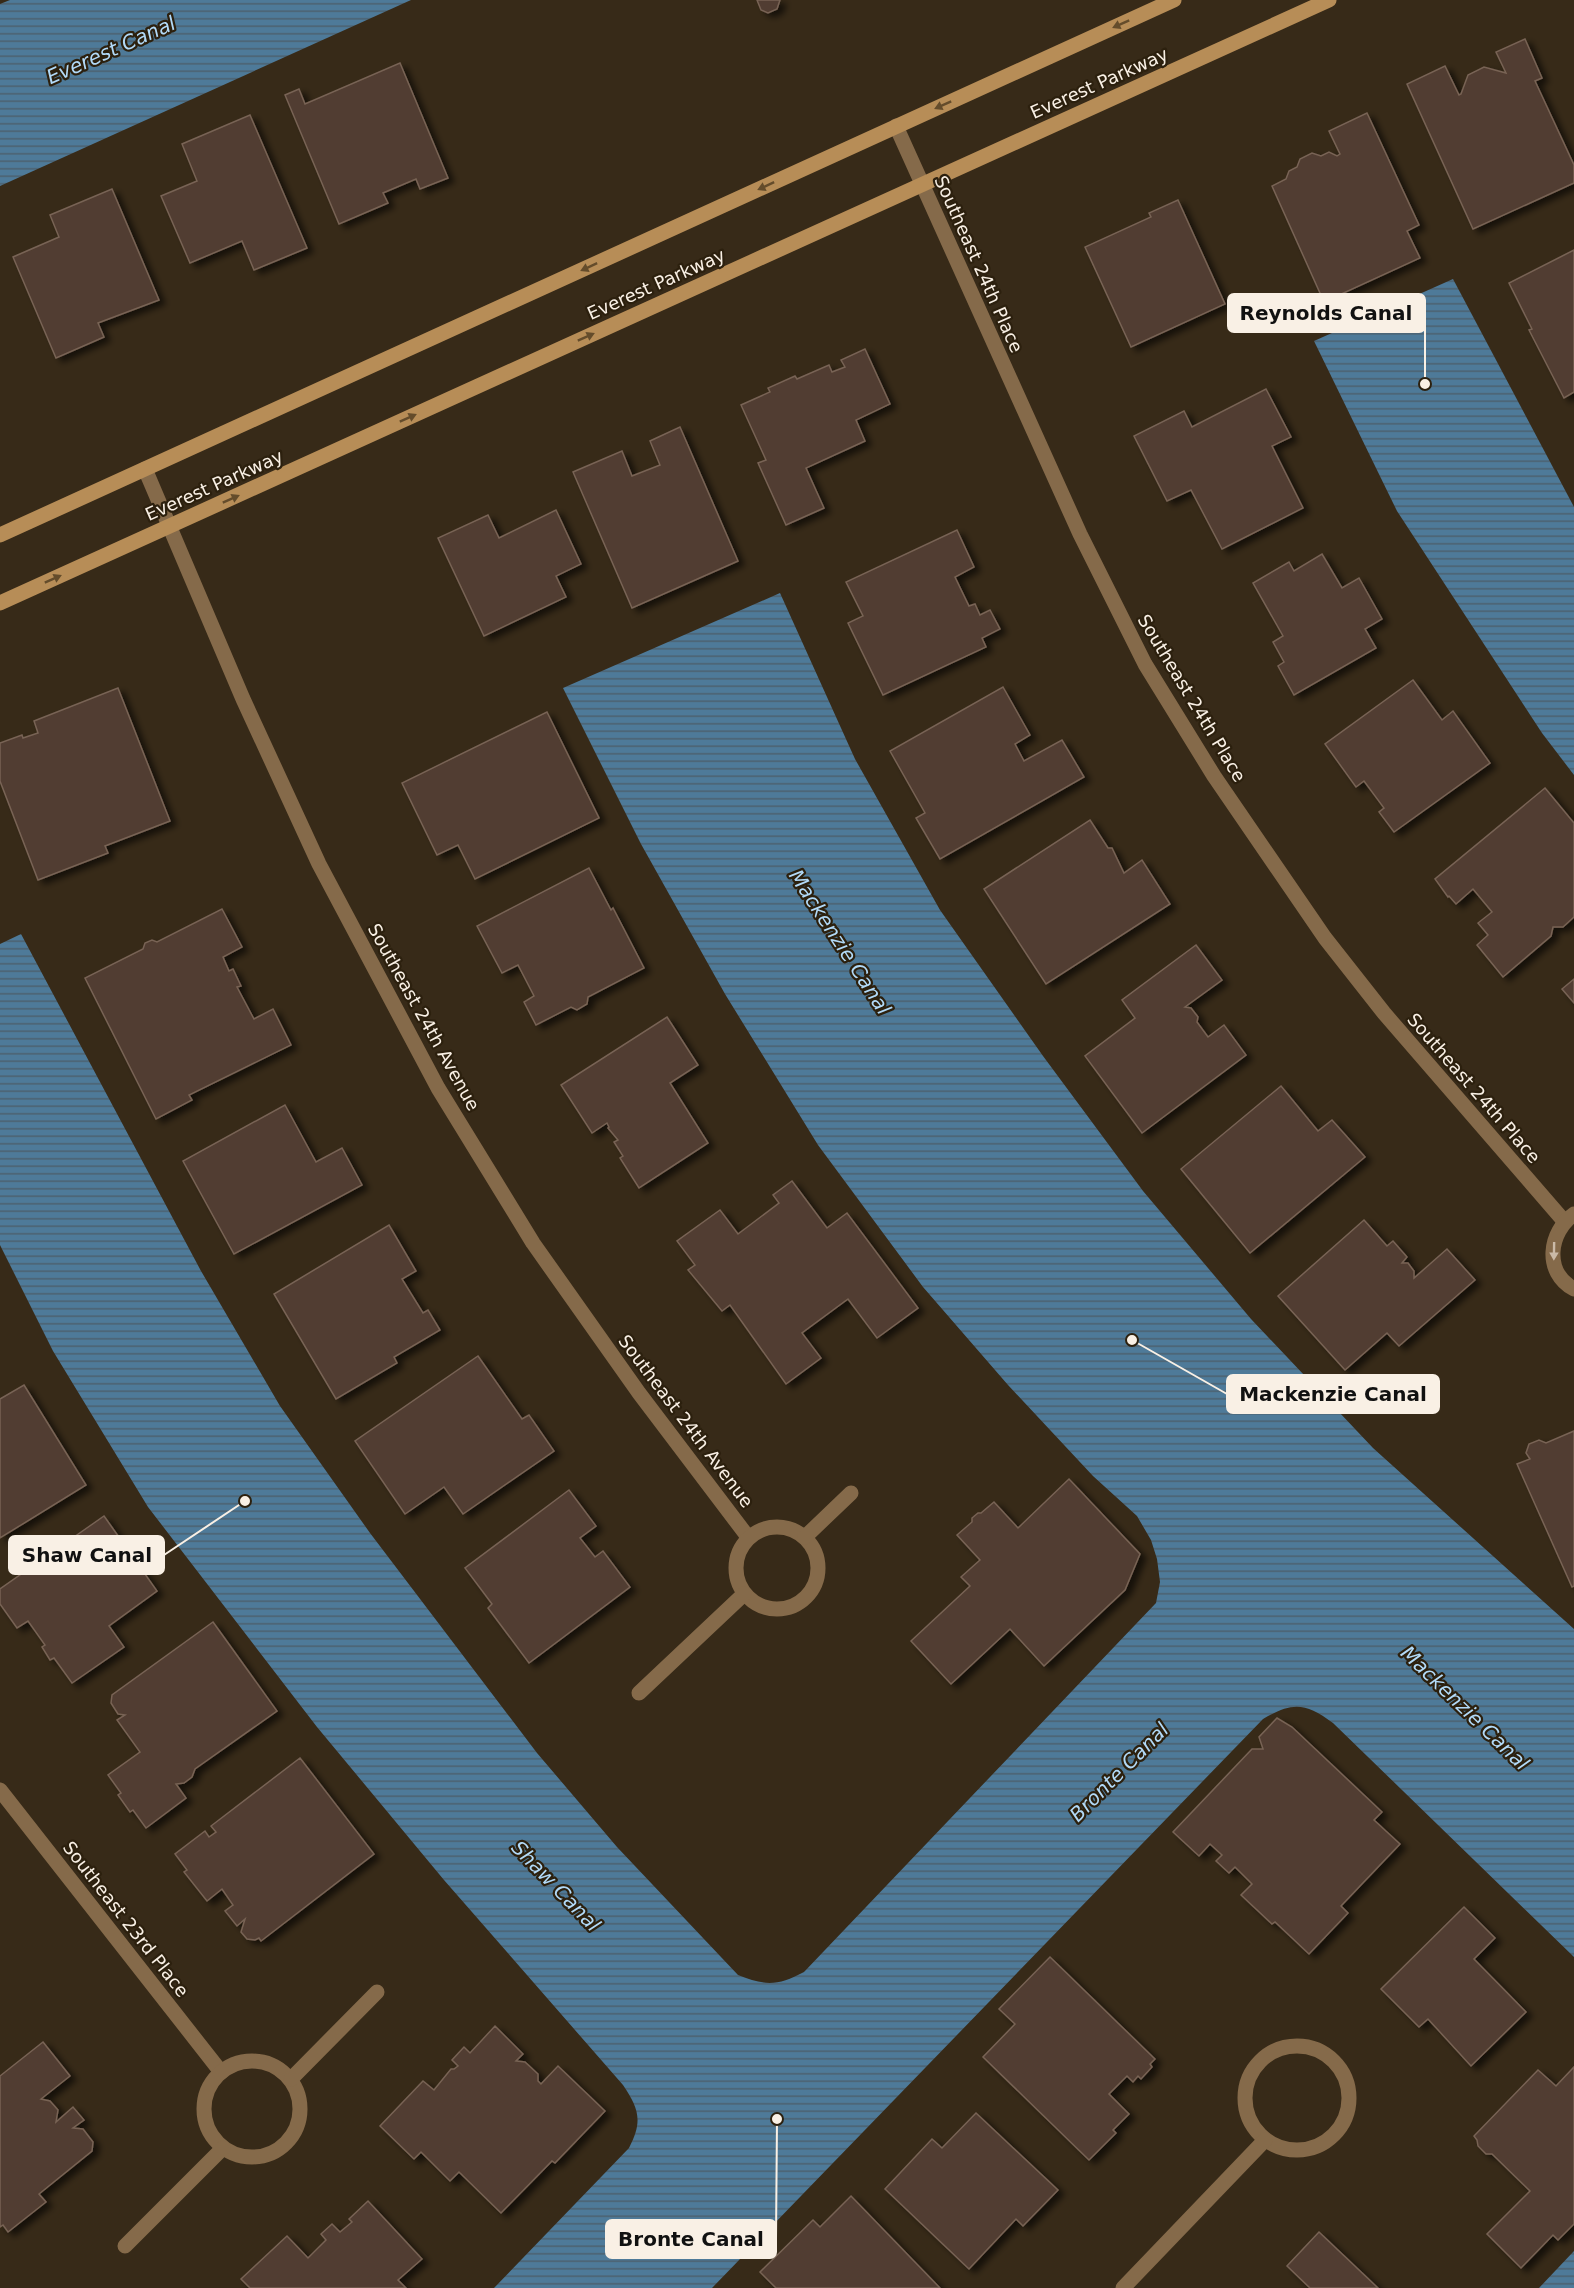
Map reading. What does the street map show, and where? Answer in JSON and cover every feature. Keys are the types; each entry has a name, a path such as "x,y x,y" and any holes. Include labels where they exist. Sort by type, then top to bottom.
{"street":[{"path":"0,535 1174,0"},
{"name":"Everest Parkway","path":"0,603 1329,0"},
{"name":"Southeast 24th Place","path":"896,126 1085,544 1145,664 1214,776 1325,938 1384,1013 1569,1217 1556,1233 1553,1261 1558,1275 1574,1289"},
{"name":"Southeast 24th Avenue","path":"145,470 243,699 319,864 438,1088 533,1244 639,1393 748,1537"},
{"path":"639,1693 744,1594 753,1603 771,1609 789,1607 800,1602 809,1593 818,1570 818,1558 805,1537 851,1493"},
{"name":"Southeast 24th Avenue","path":"744,1594 737,1584 735,1571 740,1547 748,1537 759,1530 783,1526 805,1537"},
{"name":"Southeast 23rd Place","path":"0,1790 221,2072"},
{"path":"291,2079 377,1992"},
{"path":"1302,2045 1319,2050 1334,2060 1344,2073 1349,2091 1349,2108 1342,2125 1331,2138 1316,2147 1298,2150 1281,2148 1265,2140 1254,2127 1246,2112 1244,2096 1247,2079 1257,2064 1269,2053 1286,2046 1302,2045"},
{"path":"250,2060 265,2062 279,2069 291,2079 298,2093 301,2108 299,2124 292,2138 281,2148 267,2155 252,2157 236,2155 223,2148 213,2138 206,2125 203,2110 211,2083 221,2072 234,2064 250,2060"},
{"path":"1123,2288 1265,2140"},
{"path":"125,2246 223,2148"}],"water":[{"name":"Everest Canal","path":"10,0 411,0 0,186 0,4"},
{"path":"1453,279 1574,507 1574,775 1542,733 1397,511 1314,341"},
{"path":"780,593 855,759 940,910 1043,1056 1143,1191 1251,1319 1373,1448 1574,1629 1574,1957 1333,1723 1314,1711 1291,1707 1263,1719 712,2288 494,2288 629,2148 636,2130 636,2108 623,2085 444,1880 317,1727 148,1507 53,1351 0,1245 0,944 21,934 201,1271 280,1406 370,1533 537,1753 617,1847 738,1975 764,1983 779,1982 795,1977 804,1972 1156,1603 1160,1582 1157,1559 1151,1540 1137,1516 1093,1476 1008,1385 923,1287 818,1145 725,994 641,844 563,688"},
{"path":"1574,2251 1574,2288 1539,2288"}],"building":[{"path":"757,0 780,0 777,9 768,13 761,10"},
{"path":"1525,39 1542,78 1535,81 1574,165 1574,183 1473,229 1407,84 1445,66 1459,95 1468,75 1484,67 1506,73 1496,52"},
{"path":"400,63 448,178 420,189 416,179 383,193 388,203 339,224 285,95 299,89 305,104"},
{"path":"1367,113 1419,225 1407,231 1420,258 1324,302 1272,186 1286,179 1289,171 1297,167 1300,159 1312,153 1321,156 1329,152 1337,156 1340,154 1329,131"},
{"path":"250,115 307,248 254,270 242,241 190,263 161,196 197,181 182,144"},
{"path":"112,189 159,300 98,323 104,337 56,358 13,257 59,237 50,215"},
{"path":"1178,200 1225,304 1131,347 1085,247 1151,217 1149,213"},
{"path":"1574,250 1574,392 1564,398 1529,330 1532,329 1509,283"},
{"path":"865,349 890,404 856,420 865,441 806,468 824,508 786,525 758,463 766,460 741,405 770,392 768,388 795,376 797,379 829,365 832,372 845,367 841,360"},
{"path":"1266,389 1291,437 1272,446 1303,508 1222,549 1191,490 1167,501 1134,436 1184,411 1192,427"},
{"path":"680,427 738,561 632,608 573,472 622,451 632,476 660,465 650,441"},
{"path":"556,510 581,564 556,576 566,597 484,636 438,538 488,515 499,538"},
{"path":"957,530 974,567 955,577 969,606 975,604 980,615 990,610 1000,629 982,638 986,647 883,695 848,623 863,616 846,582"},
{"path":"1322,554 1342,588 1359,578 1382,619 1365,629 1376,648 1294,695 1278,666 1284,662 1273,642 1283,636 1253,583 1289,562 1294,571"},
{"path":"1413,680 1442,720 1453,711 1490,763 1394,832 1379,812 1384,808 1364,781 1356,787 1325,744"},
{"path":"1003,687 1030,735 1015,744 1024,761 1062,740 1084,777 940,859 916,818 925,813 890,751"},
{"path":"118,688 170,821 105,846 108,853 38,880 0,781 0,743 22,735 23,738 38,733 34,721"},
{"path":"547,712 599,818 475,879 458,845 437,855 402,783"},
{"path":"1545,788 1574,823 1574,917 1563,927 1553,927 1551,936 1503,977 1477,945 1488,935 1478,923 1492,912 1473,889 1456,904 1435,879"},
{"path":"1090,820 1108,848 1112,848 1124,873 1142,860 1170,904 1046,984 984,889"},
{"path":"589,868 644,968 588,997 587,1004 577,1010 571,1007 536,1025 524,1002 534,996 518,965 502,973 477,926"},
{"path":"222,909 242,947 223,957 229,971 233,969 241,986 237,987 254,1019 273,1009 291,1045 189,1095 192,1100 156,1119 85,978 143,949 145,943 152,940 157,942"},
{"path":"1196,945 1222,980 1185,1007 1191,1008 1198,1017 1197,1022 1208,1037 1224,1025 1246,1055 1142,1133 1085,1056 1135,1018 1122,1000"},
{"path":"1574,979 1574,1003 1562,989"},
{"path":"667,1017 698,1065 670,1083 708,1143 639,1188 620,1158 623,1156 614,1142 618,1140 608,1128 607,1123 592,1133 561,1085"},
{"path":"1281,1086 1318,1131 1332,1120 1365,1157 1250,1253 1181,1169"},
{"path":"285,1105 316,1162 342,1148 362,1185 234,1254 183,1161"},
{"path":"792,1181 827,1228 847,1213 918,1308 877,1338 848,1299 802,1333 821,1358 786,1384 730,1305 722,1311 688,1270 695,1265 677,1241 720,1210 738,1234 779,1203 773,1195"},
{"path":"1364,1220 1387,1246 1393,1241 1407,1257 1402,1263 1408,1263 1414,1271 1414,1278 1447,1249 1475,1280 1399,1346 1387,1333 1345,1370 1278,1296"},
{"path":"389,1225 416,1271 402,1279 423,1313 428,1310 440,1330 394,1357 397,1363 336,1399 274,1294"},
{"path":"478,1356 522,1419 529,1415 554,1451 463,1514 444,1487 405,1514 355,1441"},
{"path":"24,1385 86,1485 0,1538 0,1399"},
{"path":"1574,1431 1574,1586 1572,1587 1517,1464 1530,1459 1526,1453 1529,1444 1539,1440 1546,1443"},
{"path":"1069,1479 1140,1554 1125,1590 1044,1666 1010,1629 951,1684 911,1641 970,1586 961,1577 980,1560 957,1535 972,1522 972,1518 994,1502 1018,1528"},
{"path":"569,1490 596,1526 580,1538 595,1557 603,1551 630,1587 529,1663 488,1608 492,1604 465,1568"},
{"path":"104,1516 157,1591 109,1626 124,1647 72,1683 54,1658 50,1660 42,1647 45,1645 28,1621 17,1628 0,1604 0,1589"},
{"path":"213,1622 277,1711 195,1769 192,1777 184,1783 176,1784 186,1798 146,1828 133,1810 130,1812 118,1795 121,1793 108,1775 140,1752 117,1720 125,1715 118,1714 111,1703 112,1695"},
{"path":"1277,1718 1292,1727 1382,1812 1374,1820 1400,1844 1341,1906 1348,1913 1309,1954 1275,1922 1272,1924 1241,1895 1252,1884 1235,1867 1229,1873 1216,1861 1222,1855 1210,1844 1199,1856 1173,1832 1252,1749 1263,1749 1259,1737"},
{"path":"300,1758 374,1854 261,1941 259,1938 247,1939 241,1932 245,1919 237,1926 225,1911 233,1905 222,1889 207,1901 184,1872 187,1870 175,1854 205,1831 209,1837 216,1832 211,1826"},
{"path":"1464,1907 1495,1938 1474,1959 1526,2012 1471,2066 1428,2019 1419,2027 1381,1989"},
{"path":"1050,1957 1155,2059 1150,2064 1152,2067 1141,2079 1138,2076 1133,2082 1127,2076 1109,2094 1129,2114 1113,2130 1116,2133 1089,2160 983,2057 1015,2024 999,2009"},
{"path":"495,2026 523,2054 516,2061 525,2062 538,2074 538,2081 541,2084 558,2066 605,2111 555,2163 552,2161 501,2213 459,2172 450,2181 421,2152 414,2159 380,2126 423,2081 434,2090 451,2069 458,2066 452,2060 464,2047 470,2053"},
{"path":"43,2042 70,2076 41,2099 50,2101 58,2110 56,2122 73,2107 84,2120 73,2128 83,2129 93,2142 92,2151 39,2194 46,2202 8,2232 3,2225 0,2227 0,2076"},
{"path":"1574,2067 1574,2224 1558,2240 1553,2235 1521,2268 1487,2234 1530,2191 1492,2154 1486,2154 1478,2146 1474,2136 1538,2070 1556,2086"},
{"path":"976,2113 1058,2190 1023,2226 1016,2219 969,2269 885,2189 932,2139 942,2148"},
{"path":"851,2196 940,2288 776,2288 760,2272 813,2220 820,2227"},
{"path":"368,2201 422,2259 398,2280 406,2288 250,2288 241,2279 287,2236 308,2258 326,2240 321,2234 332,2224 340,2232 352,2222 349,2219"},
{"path":"1319,2232 1378,2288 1310,2288 1287,2266"}],"place":[{"name":"Reynolds Canal","path":"1425,384"},
{"name":"Mackenzie Canal","path":"1132,1340"},
{"name":"Shaw Canal","path":"245,1501"},
{"name":"Bronte Canal","path":"777,2119"}]}
